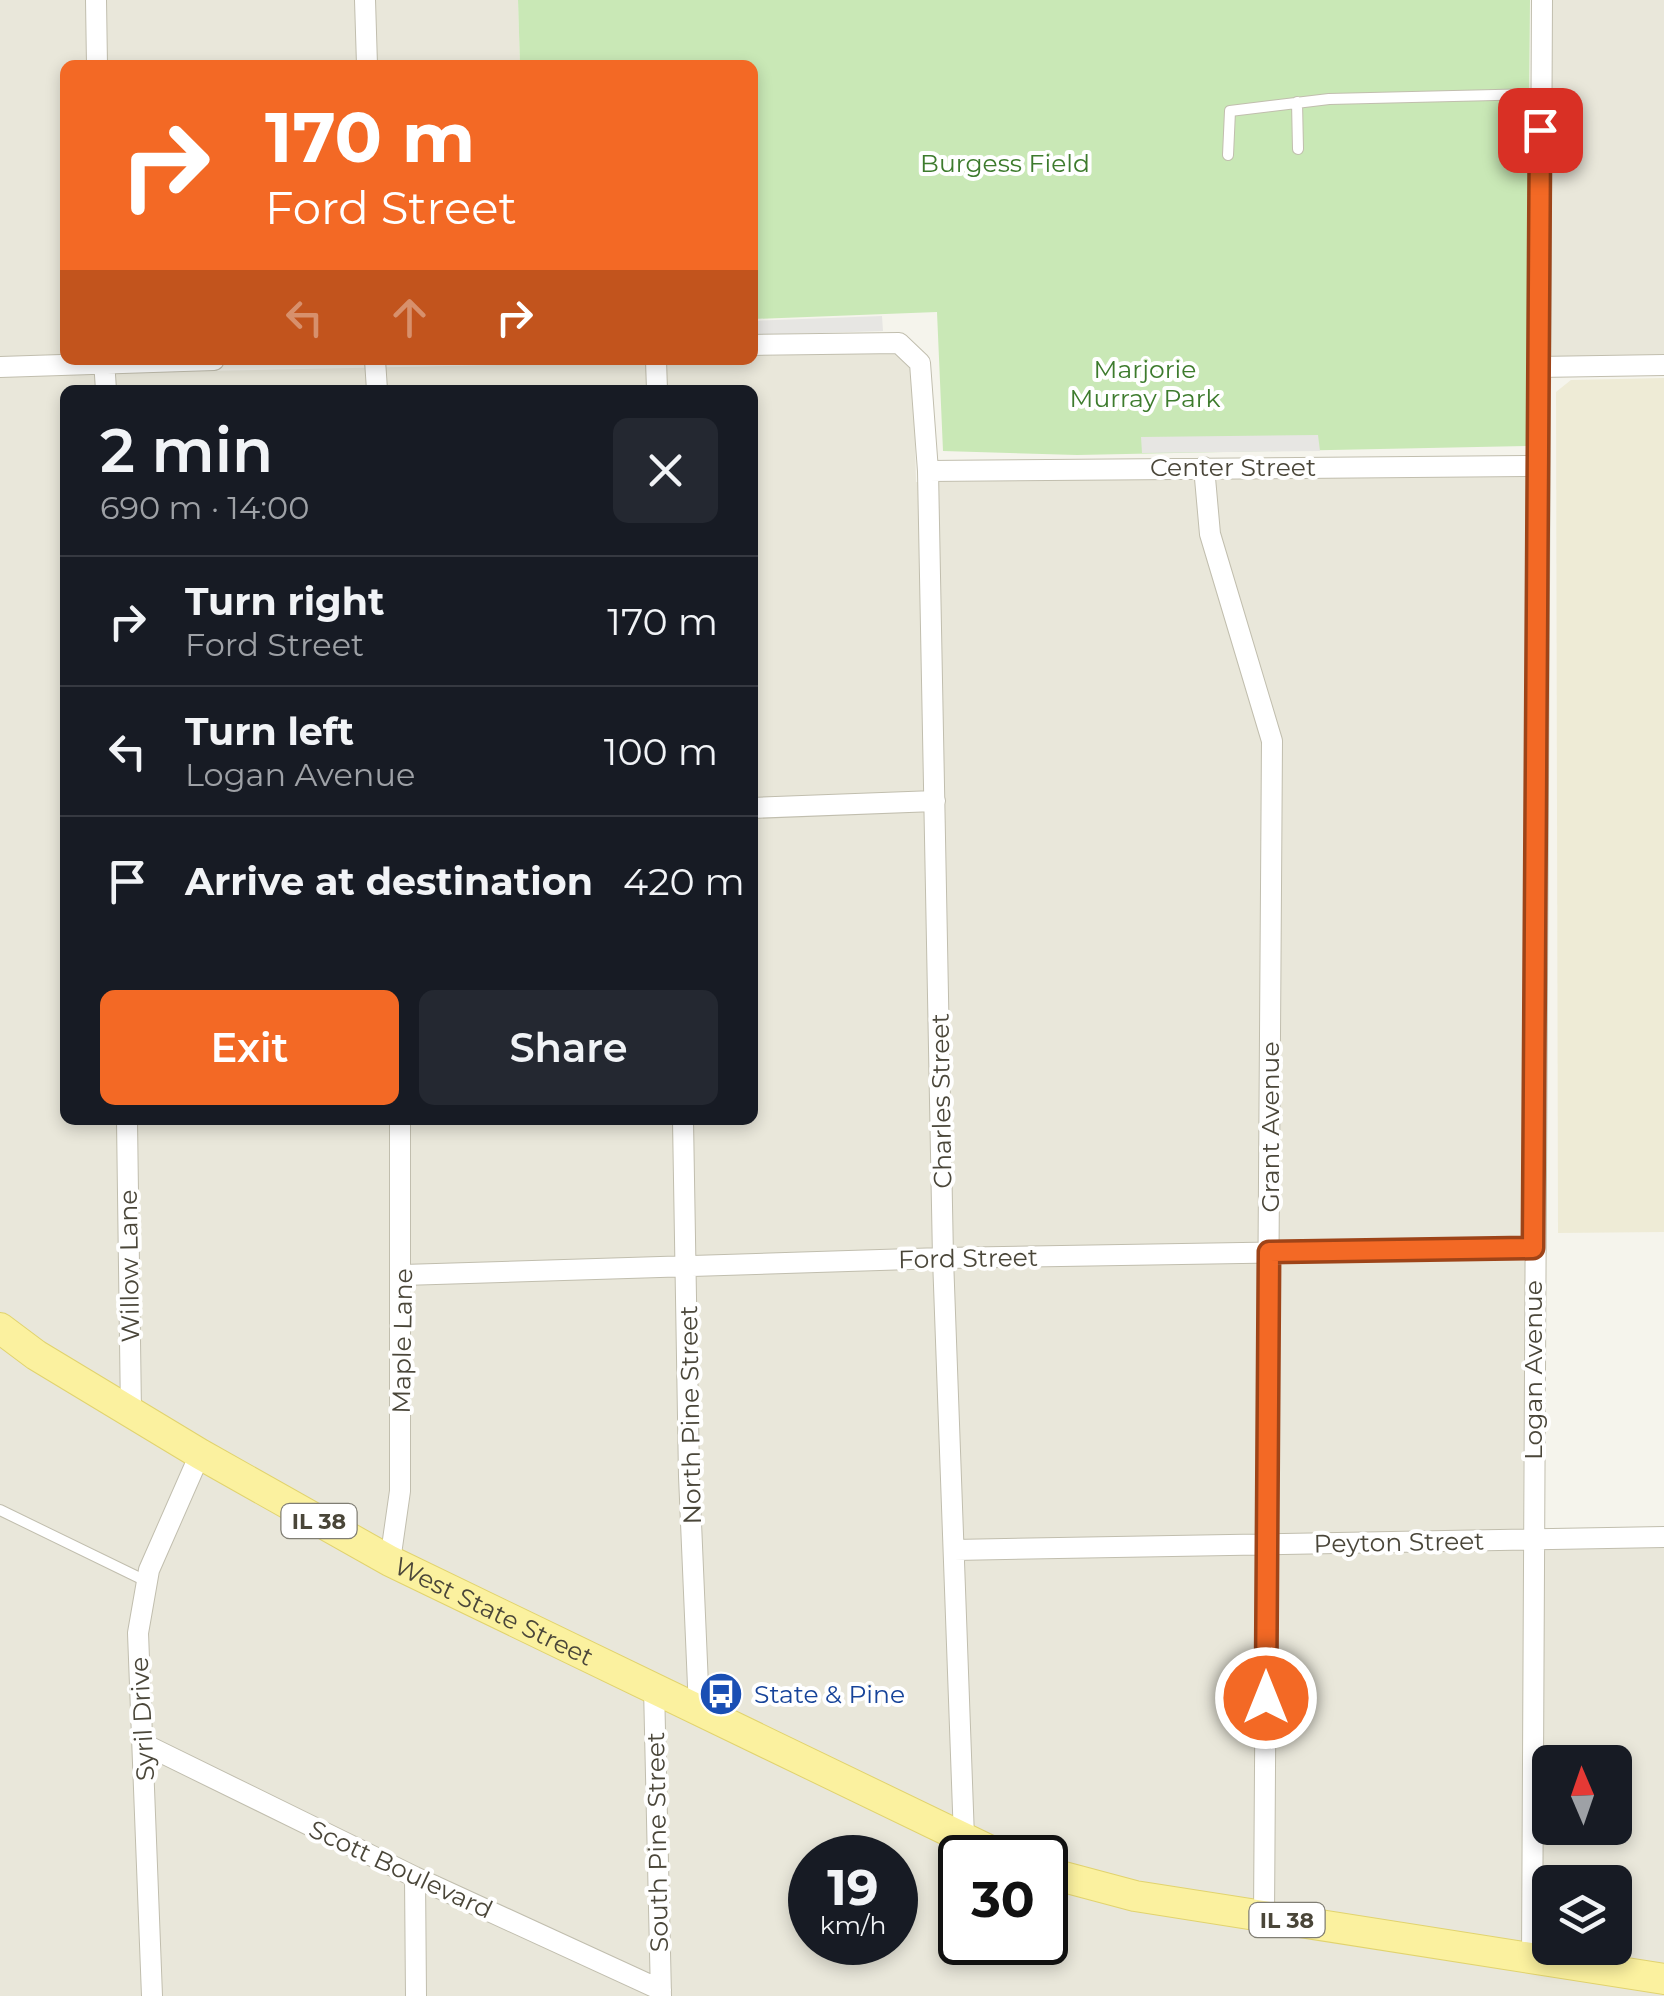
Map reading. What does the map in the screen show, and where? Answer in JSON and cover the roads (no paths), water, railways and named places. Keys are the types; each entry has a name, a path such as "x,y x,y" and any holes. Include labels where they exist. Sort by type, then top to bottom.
{"main road":[{"name":"West State Street","path":"0,1328 131,1413 390,1561 958,1835"},
{"name":"IL 38","path":"1068,1878 1135,1896 1532,1959"},
{"name":"IL 38","path":"1572,1965 1664,1979"}],"street":[{"path":"96,0 97,60"},
{"path":"365,0 367,60"},
{"name":"Logan Avenue","path":"1532,1865 1542,0"},
{"name":"Charles Street","path":"758,346 899,342 920,364 928,471 944,1258 964,1835"},
{"path":"0,367 60,364"},
{"path":"1538,367 1664,365"},
{"name":"Center Street","path":"928,471 1538,466"},
{"name":"Grant Avenue","path":"1204,467 1210,534 1272,741 1264,1916"},
{"path":"758,808 935,801"},
{"name":"Willow Lane","path":"127,1125 131,1413"},
{"name":"Maple Lane","path":"390,1561 400,1491 400,1125"},
{"name":"North Pine Street","path":"682,1125 688,1265 689,1476 699,1709"},
{"name":"Ford Street","path":"403,1275 944,1258 1533,1248"},
{"name":"Syril Drive","path":"152,1996 138,1633 146,1581 200,1454"},
{"name":"Peyton Street","path":"954,1550 1664,1537"},
{"name":"South Pine Street","path":"654,1688 661,1993"},
{"name":"Scott Boulevard","path":"144,1744 661,1993"},
{"path":"415,1877 416,1996"}],"lane":[{"path":"1228,156 1230,111 1297,102 1541,94"},
{"path":"1297,102 1298,149"},
{"path":"0,1510 146,1581"}],"place":[{"name":"State & Pine","path":"721,1694"}],"park label":[{"name":"Burgess Field","path":"1005,163"},
{"name":"Marjorie Murray Park","path":"1145,384"}]}
